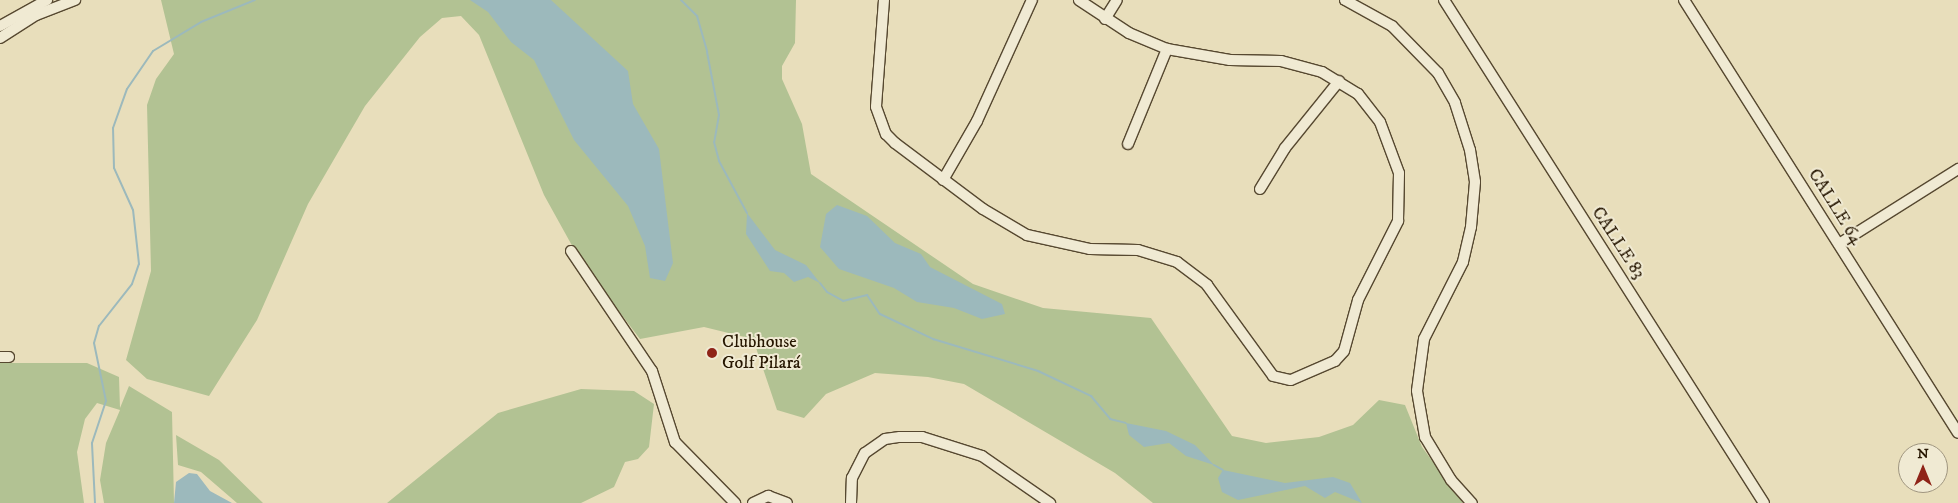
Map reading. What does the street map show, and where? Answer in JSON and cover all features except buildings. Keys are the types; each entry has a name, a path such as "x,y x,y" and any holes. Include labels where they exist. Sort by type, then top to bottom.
{"street":[{"path":"0,26 47,0"},
{"path":"0,38 36,15 75,0"},
{"path":"884,0 876,92 880,122 895,143 943,180 1027,235 1090,249 1138,250 1177,262 1207,285 1273,376 1291,380 1340,357 1358,300 1398,221 1399,173 1390,141 1368,106 1339,81 1304,65 1230,60 1167,49 1105,19 1079,0"},
{"path":"943,180 978,121 1032,0"},
{"path":"1105,19 1117,0"},
{"path":"1345,0 1392,26 1438,73 1455,103 1470,150 1475,182 1472,228 1463,262 1424,339 1417,391 1425,437 1451,480 1472,503"},
{"name":"CALLE 83","path":"1444,0 1764,503"},
{"name":"CALLE 64","path":"1684,0 1958,433"},
{"path":"1128,144 1167,49"},
{"path":"1260,189 1285,148 1339,81"},
{"path":"1839,244 1958,169"},
{"path":"571,251 652,371 675,442 735,503"},
{"path":"851,503 852,478 865,453 885,439 922,437 972,451 1050,503"},
{"path":"725,491 727,503"},
{"path":"753,503 768,496 787,503"}],"green space":[{"path":"161,0 796,0 795,43 782,66 782,79 802,124 811,174 973,284 1043,308 1151,318 1232,436 1266,443 1319,437 1353,425 1379,400 1405,405 1422,447 1463,503 1153,503 1115,473 964,384 928,377 875,373 826,394 804,418 777,410 753,339 704,327 640,339 580,260 544,195 479,35 461,16 442,18 420,37 365,106 308,204 257,320 209,396 147,379 126,360 151,271 147,105 156,79 174,54"},
{"path":"0,363 87,363 119,377 120,408 129,386 172,412 174,503 104,503 100,480 106,443 120,410 97,403 85,419 77,452 84,503 0,503"},
{"path":"581,389 634,391 654,404 649,447 638,459 625,462 614,487 581,503 387,503 498,413"},
{"path":"176,435 219,460 263,503 237,503 201,472 178,465"}],"water":[{"path":"470,0 551,0 628,71 633,104 659,149 673,263 665,281 650,278 645,246 628,206 574,140 534,60 511,42 488,12"},
{"path":"837,205 867,216 895,243 921,254 930,267 1002,304 1005,314 982,319 954,308 917,302 894,288 839,269 820,247 826,214"},
{"path":"747,213 775,250 806,265 820,283 808,277 794,282 784,273 770,271 746,234"},
{"path":"1126,423 1166,431 1195,445 1214,465 1186,456 1169,443 1144,447 1129,435"},
{"path":"1223,470 1285,483 1333,477 1350,483 1362,503 1335,492 1325,498 1305,486 1238,500 1222,492 1218,478"},
{"path":"189,473 197,474 210,491 232,503 174,503 176,482"}],"waterway":[{"path":"95,503 92,443 106,401 94,343 99,326 132,284 139,264 133,210 114,168 113,128 127,89 153,51 201,22 255,0"},
{"path":"681,0 697,16 707,52 719,115 714,142 719,161 747,213"},
{"path":"820,283 827,292 843,301 867,295 880,314 933,339 1038,371 1091,396 1110,419 1126,423"},
{"path":"1214,465 1223,470"}],"place":[{"name":"Clubhouse Golf Pilará","path":"712,353"}]}
